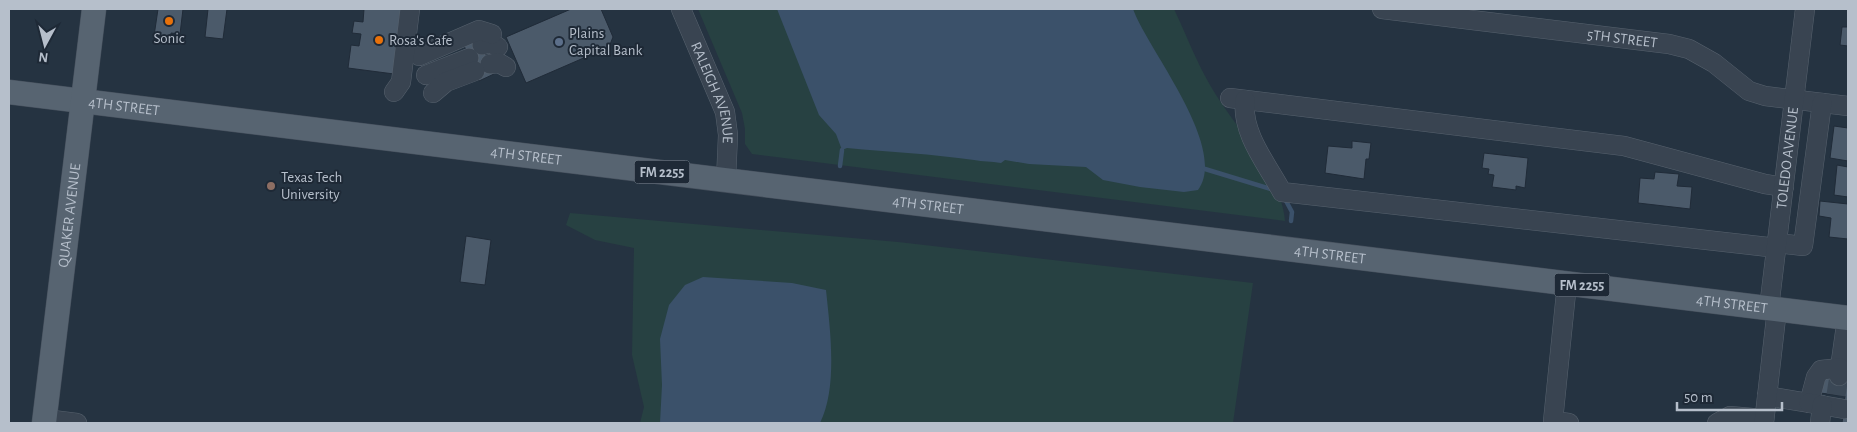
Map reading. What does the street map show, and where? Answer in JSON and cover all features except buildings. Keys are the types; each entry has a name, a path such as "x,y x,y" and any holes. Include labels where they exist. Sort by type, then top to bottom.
{"main road":[{"name":"QUAKER AVENUE","path":"44,421 94,9"},
{"name":"4TH STREET","path":"9,92 1848,318"}],"street":[{"path":"394,92 401,82 410,9"},
{"name":"RALEIGH AVENUE","path":"681,9 725,112 728,135 726,180"},
{"name":"5TH STREET","path":"1382,9 1461,13 1669,44 1689,50 1714,63 1749,91 1765,96 1848,106"},
{"name":"TOLEDO AVENUE","path":"1764,421 1777,246 1805,9"},
{"path":"425,72 479,30 486,56"},
{"path":"425,72 486,56"},
{"path":"425,72 446,82 486,56"},
{"path":"1784,187 1766,184 1624,146 1237,99 1250,133 1282,192 1777,246 1803,246 1822,103"},
{"path":"1567,283 1553,421 1568,423"},
{"path":"1828,407 1816,377 1821,370 1843,371 1848,318"},
{"path":"1767,396 1828,407"},
{"path":"1717,423 1730,416 1764,421"},
{"path":"44,421 77,423"}],"green space":[{"path":"698,9 1174,9 1210,85 1266,167 1282,203 1285,221 752,154 745,144 742,113"},
{"path":"570,213 898,242 1253,283 1233,423 640,423 644,407 632,355 634,248 595,240 566,225"}],"water":[{"path":"777,9 1133,9 1141,27 1183,99 1195,125 1203,150 1205,172 1198,190 1184,192 1140,187 1103,180 1086,167 1029,164 1005,160 1001,163 847,148 842,150 836,134 819,115"},
{"path":"703,277 792,283 826,290 831,340 831,375 826,409 820,423 660,423 662,385 660,339 669,305 685,285"}],"waterway":[{"path":"840,166 842,150"},
{"path":"1205,169 1274,190"},
{"path":"1285,199 1292,212 1291,221"}],"tunnel":[{"path":"1836,395 1839,376"}],"place":[{"name":"Sonic","path":"169,21"},
{"name":"Rosa's Cafe","path":"379,40"},
{"name":"Plains Capital Bank","path":"559,42"},
{"name":"Texas Tech University","path":"271,186"}]}
